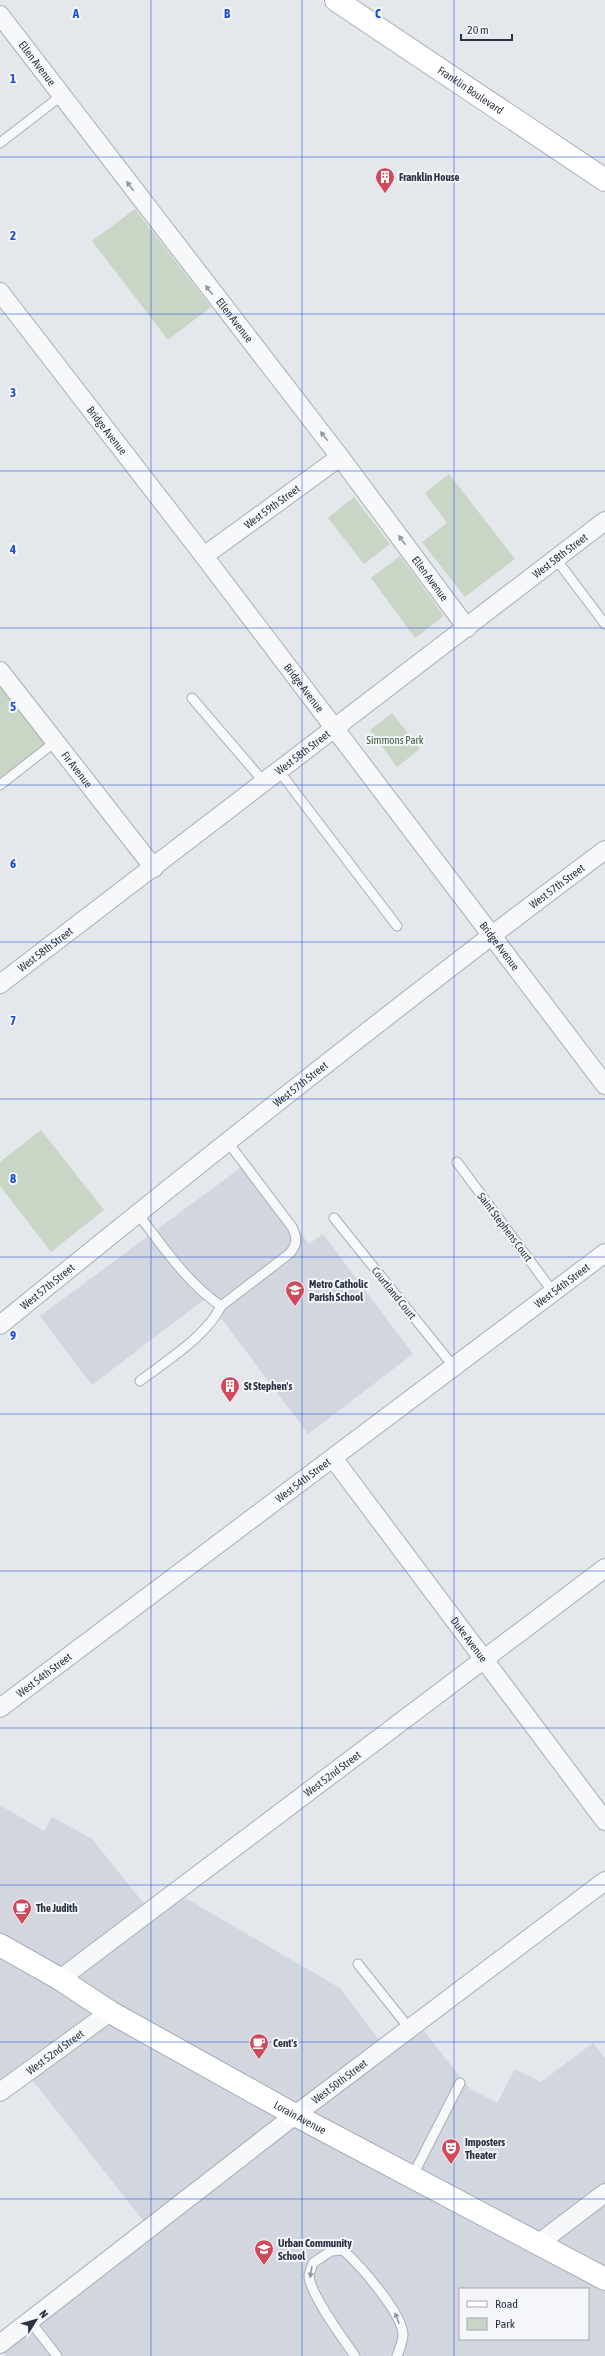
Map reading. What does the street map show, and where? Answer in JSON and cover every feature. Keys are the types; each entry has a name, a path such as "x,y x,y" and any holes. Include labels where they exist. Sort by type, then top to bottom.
{"main road":[{"name":"Franklin Boulevard","path":"336,0 605,180"},
{"name":"Lorain Avenue","path":"0,1945 60,1979 110,2012 294,2115 605,2279"}],"street":[{"name":"Ellen Avenue","path":"0,15 340,457 467,628"},
{"name":"Bridge Avenue","path":"0,292 204,556 490,936 605,1085"},
{"name":"West 59th Street","path":"204,556 340,457"},
{"name":"West 58th Street","path":"0,984 154,868 605,521"},
{"name":"Fir Avenue","path":"0,671 154,868"},
{"name":"West 57th Street","path":"0,1324 227,1141 490,936 605,850"},
{"name":"West 54th Street","path":"0,1708 605,1253"},
{"name":"Duke Avenue","path":"333,1458 605,1821"},
{"name":"West 52nd Street","path":"60,1979 605,1568"},
{"name":"West 50th Street","path":"0,2344 294,2115 605,1881"},
{"name":"West 52nd Street","path":"0,2092 110,2012"},
{"path":"538,2244 605,2193"}],"lane":[{"path":"0,143 61,96"},
{"path":"556,559 605,624"},
{"path":"192,698 264,782"},
{"path":"0,785 55,742"},
{"path":"279,771 397,926"},
{"path":"140,1382 205,1329 215,1319 221,1306 289,1254 296,1246 297,1236 292,1227 227,1141"},
{"name":"Saint Stephens Court","path":"457,1162 553,1292"},
{"path":"138,1213 182,1271 208,1297 221,1306"},
{"name":"Courtland Court","path":"334,1218 454,1367"},
{"path":"358,1964 409,2028"},
{"path":"412,2177 460,2083"},
{"path":"355,2356 327,2315 314,2291 309,2275 313,2263 331,2251 344,2250 356,2261 396,2313 403,2335 398,2356"},
{"path":"30,2321 57,2356"}],"shaded area":[{"name":"Metro Catholic Parish School","path":"247,1163 309,1244 323,1234 413,1354 308,1434 206,1298 92,1385 40,1316"},
{"path":"0,1805 44,1831 52,1817 92,1839 150,1911 175,1892 340,1988 384,2047 417,2022 469,2088 497,2103 515,2069 541,2082 593,2043 605,2058 605,2356 6,2356 0,2348 149,2228 27,2073 0,2092"}],"green space":[{"path":"135,209 211,307 168,340 92,241"},
{"path":"449,474 515,559 465,597 422,542 447,523 425,493"},
{"path":"354,497 390,544 364,564 328,518"},
{"path":"400,556 444,616 415,638 371,578"},
{"path":"0,671 55,742 0,785"},
{"name":"Simmons Park","path":"392,713 420,749 397,767 370,730"},
{"path":"41,1130 104,1210 51,1252 0,1186 0,1162"}],"place":[{"name":"Franklin House","path":"385,194"},
{"name":"Metro Catholic Parish School","path":"295,1307"},
{"name":"St Stephen's","path":"230,1403"},
{"name":"The Judith","path":"22,1925"},
{"name":"Cent's","path":"259,2060"},
{"name":"Imposters Theater","path":"451,2165"},
{"name":"Urban Community School","path":"264,2266"}]}
